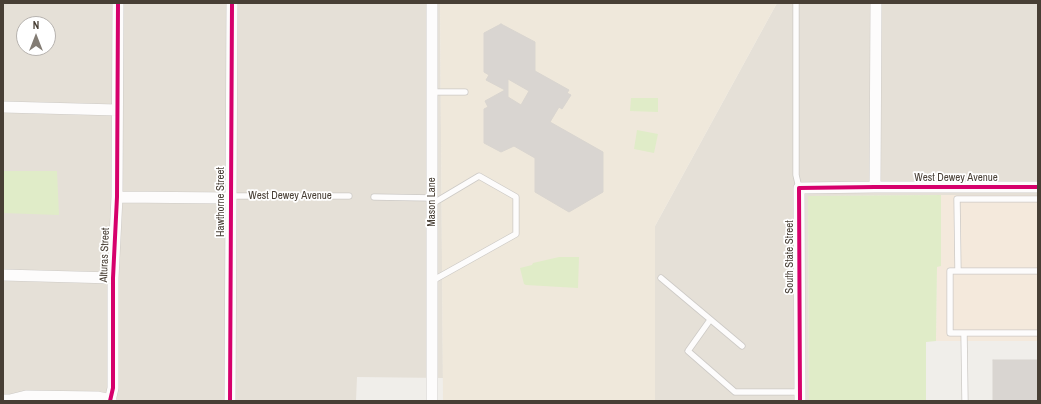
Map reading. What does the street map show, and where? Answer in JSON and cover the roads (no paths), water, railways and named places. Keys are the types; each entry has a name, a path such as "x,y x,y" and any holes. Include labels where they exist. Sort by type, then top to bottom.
{"street":[{"name":"Alturas Street","path":"111,400 113,388 113,278 117,197 118,3"},
{"name":"Hawthorne Street","path":"230,401 232,3"},
{"name":"Mason Lane","path":"432,3 432,401"},
{"path":"799,188 875,187 876,3"},
{"path":"3,107 117,110"},
{"name":"West Dewey Avenue","path":"875,187 1038,187"},
{"name":"South State Street","path":"799,188 800,396"},
{"name":"West Dewey Avenue","path":"117,197 230,197"},
{"path":"3,275 113,278"},
{"path":"3,400 26,396 97,397 111,400"}],"lane":[{"name":"South State Street","path":"796,3 796,174 799,188"},
{"path":"432,92 465,92"},
{"path":"374,197 432,201 479,176 516,197 516,234 432,281"},
{"path":"956,187 958,271"},
{"name":"West Dewey Avenue","path":"230,197 350,196"},
{"path":"956,199 1038,199"},
{"path":"1038,271 950,271 950,333 1038,333"},
{"path":"661,278 742,346"},
{"path":"710,320 688,352 736,392 800,396"},
{"path":"964,333 965,401"}]}
